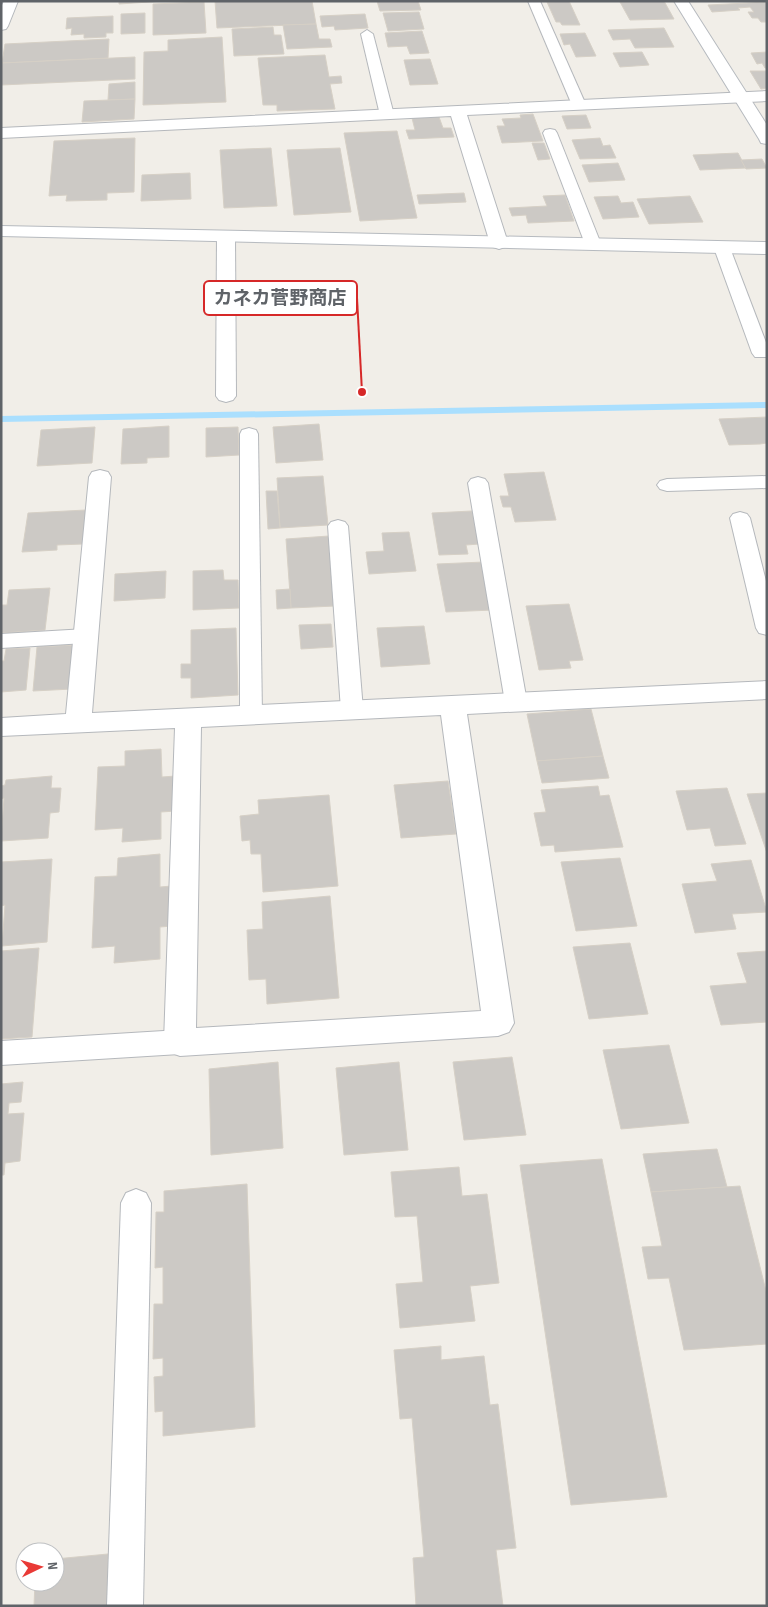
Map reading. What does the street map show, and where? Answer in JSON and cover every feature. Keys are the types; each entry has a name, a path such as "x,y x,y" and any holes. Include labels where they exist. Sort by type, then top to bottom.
{"street":[{"path":"1,26 11,1"},
{"path":"681,1 767,138"},
{"path":"1,134 767,96"},
{"path":"458,111 499,242"},
{"path":"1,231 767,248"},
{"path":"226,236 226,396"},
{"path":"78,723 100,477"},
{"path":"1,727 767,690"},
{"path":"188,718 180,1042 498,1023 453,705"}],"lane":[{"path":"534,1 579,105"},
{"path":"367,34 387,115"},
{"path":"550,133 593,244"},
{"path":"722,248 761,353"},
{"path":"249,434 251,715"},
{"path":"667,485 767,482"},
{"path":"478,483 516,702"},
{"path":"740,518 767,628"},
{"path":"338,526 352,710"},
{"path":"1,642 86,636"},
{"path":"1,1053 180,1042"},
{"path":"125,1606 136,1203"}],"building":[{"path":"119,1 164,1 119,4"},
{"path":"215,1 312,1 316,24 217,28"},
{"path":"377,1 418,1 421,10 380,11"},
{"path":"569,1 580,25 562,25 560,22 556,22 547,2"},
{"path":"664,1 674,19 630,20 620,2"},
{"path":"204,2 206,33 153,35 153,4"},
{"path":"767,2 767,22 761,22 758,18 752,18 748,12 754,12 750,7 738,8 740,10 712,12 708,5"},
{"path":"419,12 424,29 388,31 383,13"},
{"path":"145,13 145,33 121,34 121,14"},
{"path":"365,14 368,28 335,30 334,26 322,27 320,16"},
{"path":"113,16 113,33 106,33 106,37 84,38 84,34 71,35 72,28 66,29 67,18"},
{"path":"316,24 319,39 330,39 332,47 287,49 283,25"},
{"path":"273,27 274,35 281,35 284,54 234,56 232,29"},
{"path":"664,28 674,47 635,48 630,39 613,40 608,30"},
{"path":"422,31 429,53 410,54 407,46 388,47 385,33"},
{"path":"585,33 596,56 576,57 570,44 564,45 560,34"},
{"path":"222,37 226,102 143,105 144,52 168,51 168,40"},
{"path":"109,39 108,58 2,63 5,44"},
{"path":"642,52 649,65 620,67 613,53"},
{"path":"767,52 767,68 765,68 762,63 757,64 751,53"},
{"path":"325,55 329,77 341,76 342,83 330,84 335,109 277,111 277,105 263,105 258,58"},
{"path":"135,57 135,79 1,85 2,63"},
{"path":"430,59 438,84 410,85 404,60"},
{"path":"750,71 767,71 767,88 761,89"},
{"path":"135,82 135,99 108,100 109,84"},
{"path":"135,99 134,119 82,122 84,101"},
{"path":"533,114 543,141 502,143 497,126 505,126 502,119 521,118 520,115"},
{"path":"586,115 591,128 567,129 562,116"},
{"path":"439,117 443,128 451,128 454,137 409,139 406,130 415,130 412,118"},
{"path":"397,131 417,218 360,221 344,133"},
{"path":"135,138 134,192 107,193 107,200 66,201 67,195 49,196 54,141"},
{"path":"600,138 603,146 610,145 616,158 580,159 572,140"},
{"path":"532,143 544,143 550,159 538,160"},
{"path":"271,148 277,206 224,208 220,150"},
{"path":"340,148 351,212 294,215 287,150"},
{"path":"738,153 746,168 700,170 693,155"},
{"path":"762,159 767,168 746,169 741,160"},
{"path":"618,163 625,180 589,182 582,165"},
{"path":"190,173 191,199 141,201 142,175"},
{"path":"464,193 466,202 419,204 417,195"},
{"path":"565,195 574,221 528,223 526,215 512,216 509,208 547,206 543,196"},
{"path":"618,196 621,203 633,202 639,217 603,219 594,197"},
{"path":"690,196 703,222 649,224 637,199"},
{"path":"767,417 767,443 760,444 729,445 719,419"},
{"path":"319,424 323,460 276,463 273,427"},
{"path":"169,426 169,457 147,458 147,463 121,464 123,429"},
{"path":"95,427 92,463 37,466 41,430"},
{"path":"238,427 239,455 206,457 206,428"},
{"path":"544,472 556,520 515,522 511,507 503,507 500,496 509,496 504,474"},
{"path":"323,476 328,525 280,528 277,478"},
{"path":"266,491 277,491 280,528 268,529"},
{"path":"86,510 83,544 57,545 57,550 22,552 28,513"},
{"path":"472,511 479,544 466,545 468,554 439,555 432,513"},
{"path":"409,532 416,571 369,574 366,552 384,551 382,533"},
{"path":"329,536 335,606 291,608 286,539"},
{"path":"484,562 493,610 446,612 437,564"},
{"path":"223,570 224,580 238,580 239,608 193,610 193,571"},
{"path":"166,571 165,598 114,601 115,574"},
{"path":"50,588 45,630 1,633 1,605 7,605 9,590"},
{"path":"290,589 291,608 277,609 276,590"},
{"path":"569,604 583,660 569,661 571,668 539,670 526,606"},
{"path":"331,624 333,647 301,649 299,625"},
{"path":"424,626 430,664 381,667 377,628"},
{"path":"236,628 238,695 191,698 191,678 181,678 181,664 191,664 191,630"},
{"path":"75,645 72,689 33,691 37,647"},
{"path":"30,648 26,690 1,692 1,661 4,661 6,649"},
{"path":"591,709 603,756 537,761 527,714"},
{"path":"161,749 162,777 176,776 176,811 161,812 161,839 122,842 123,828 95,830 98,767 125,766 125,751"},
{"path":"603,756 609,778 542,783 537,761"},
{"path":"52,776 51,788 61,788 59,812 50,813 48,838 1,841 4,798 1,799 1,786 5,785 6,780"},
{"path":"448,781 456,834 401,838 394,785"},
{"path":"598,786 600,796 609,795 623,847 555,852 554,845 541,846 534,813 546,812 541,790"},
{"path":"727,788 746,844 715,846 710,828 687,830 676,791"},
{"path":"767,793 767,853 747,794"},
{"path":"329,795 338,886 263,892 261,854 251,854 250,840 242,841 240,816 259,814 258,800"},
{"path":"160,854 160,887 172,886 172,926 160,927 160,959 114,963 115,946 92,948 95,877 117,876 118,858"},
{"path":"620,858 637,926 576,931 561,862"},
{"path":"52,859 47,942 2,946 5,905 1,906 1,862"},
{"path":"751,860 767,912 732,914 736,929 695,933 682,884 717,881 711,864"},
{"path":"330,896 339,998 267,1004 266,979 249,980 247,930 263,929 262,902"},
{"path":"630,943 648,1014 589,1019 573,947"},
{"path":"39,948 32,1037 1,1039 1,951"},
{"path":"767,951 767,1022 721,1025 710,986 747,983 737,953"},
{"path":"669,1045 689,1123 621,1129 603,1050"},
{"path":"512,1057 526,1135 464,1140 453,1062"},
{"path":"278,1062 283,1148 211,1155 209,1069"},
{"path":"399,1062 408,1150 344,1155 336,1068"},
{"path":"23,1082 21,1102 9,1103 8,1114 24,1113 20,1161 5,1163 4,1175 1,1175 1,1084"},
{"path":"717,1149 727,1187 651,1192 643,1154"},
{"path":"602,1159 667,1497 571,1505 520,1165"},
{"path":"459,1167 462,1196 487,1194 499,1283 470,1286 475,1321 400,1328 396,1284 423,1282 417,1216 395,1217 391,1172"},
{"path":"247,1184 255,1427 163,1436 163,1411 155,1412 154,1377 163,1376 163,1358 153,1359 154,1304 163,1304 163,1267 155,1268 156,1212 164,1212 164,1191"},
{"path":"740,1186 767,1295 767,1344 684,1350 669,1278 648,1279 642,1247 662,1246 651,1192"},
{"path":"441,1346 441,1360 484,1356 490,1405 498,1404 516,1548 496,1550 503,1606 416,1606 413,1558 424,1557 412,1418 400,1419 394,1350"},
{"path":"108,1554 107,1606 34,1606 35,1592 65,1592 65,1558"}],"waterway":[{"path":"1,419 767,405"}],"place":[{"name":"カネカ菅野商店","path":"362,392"}]}
